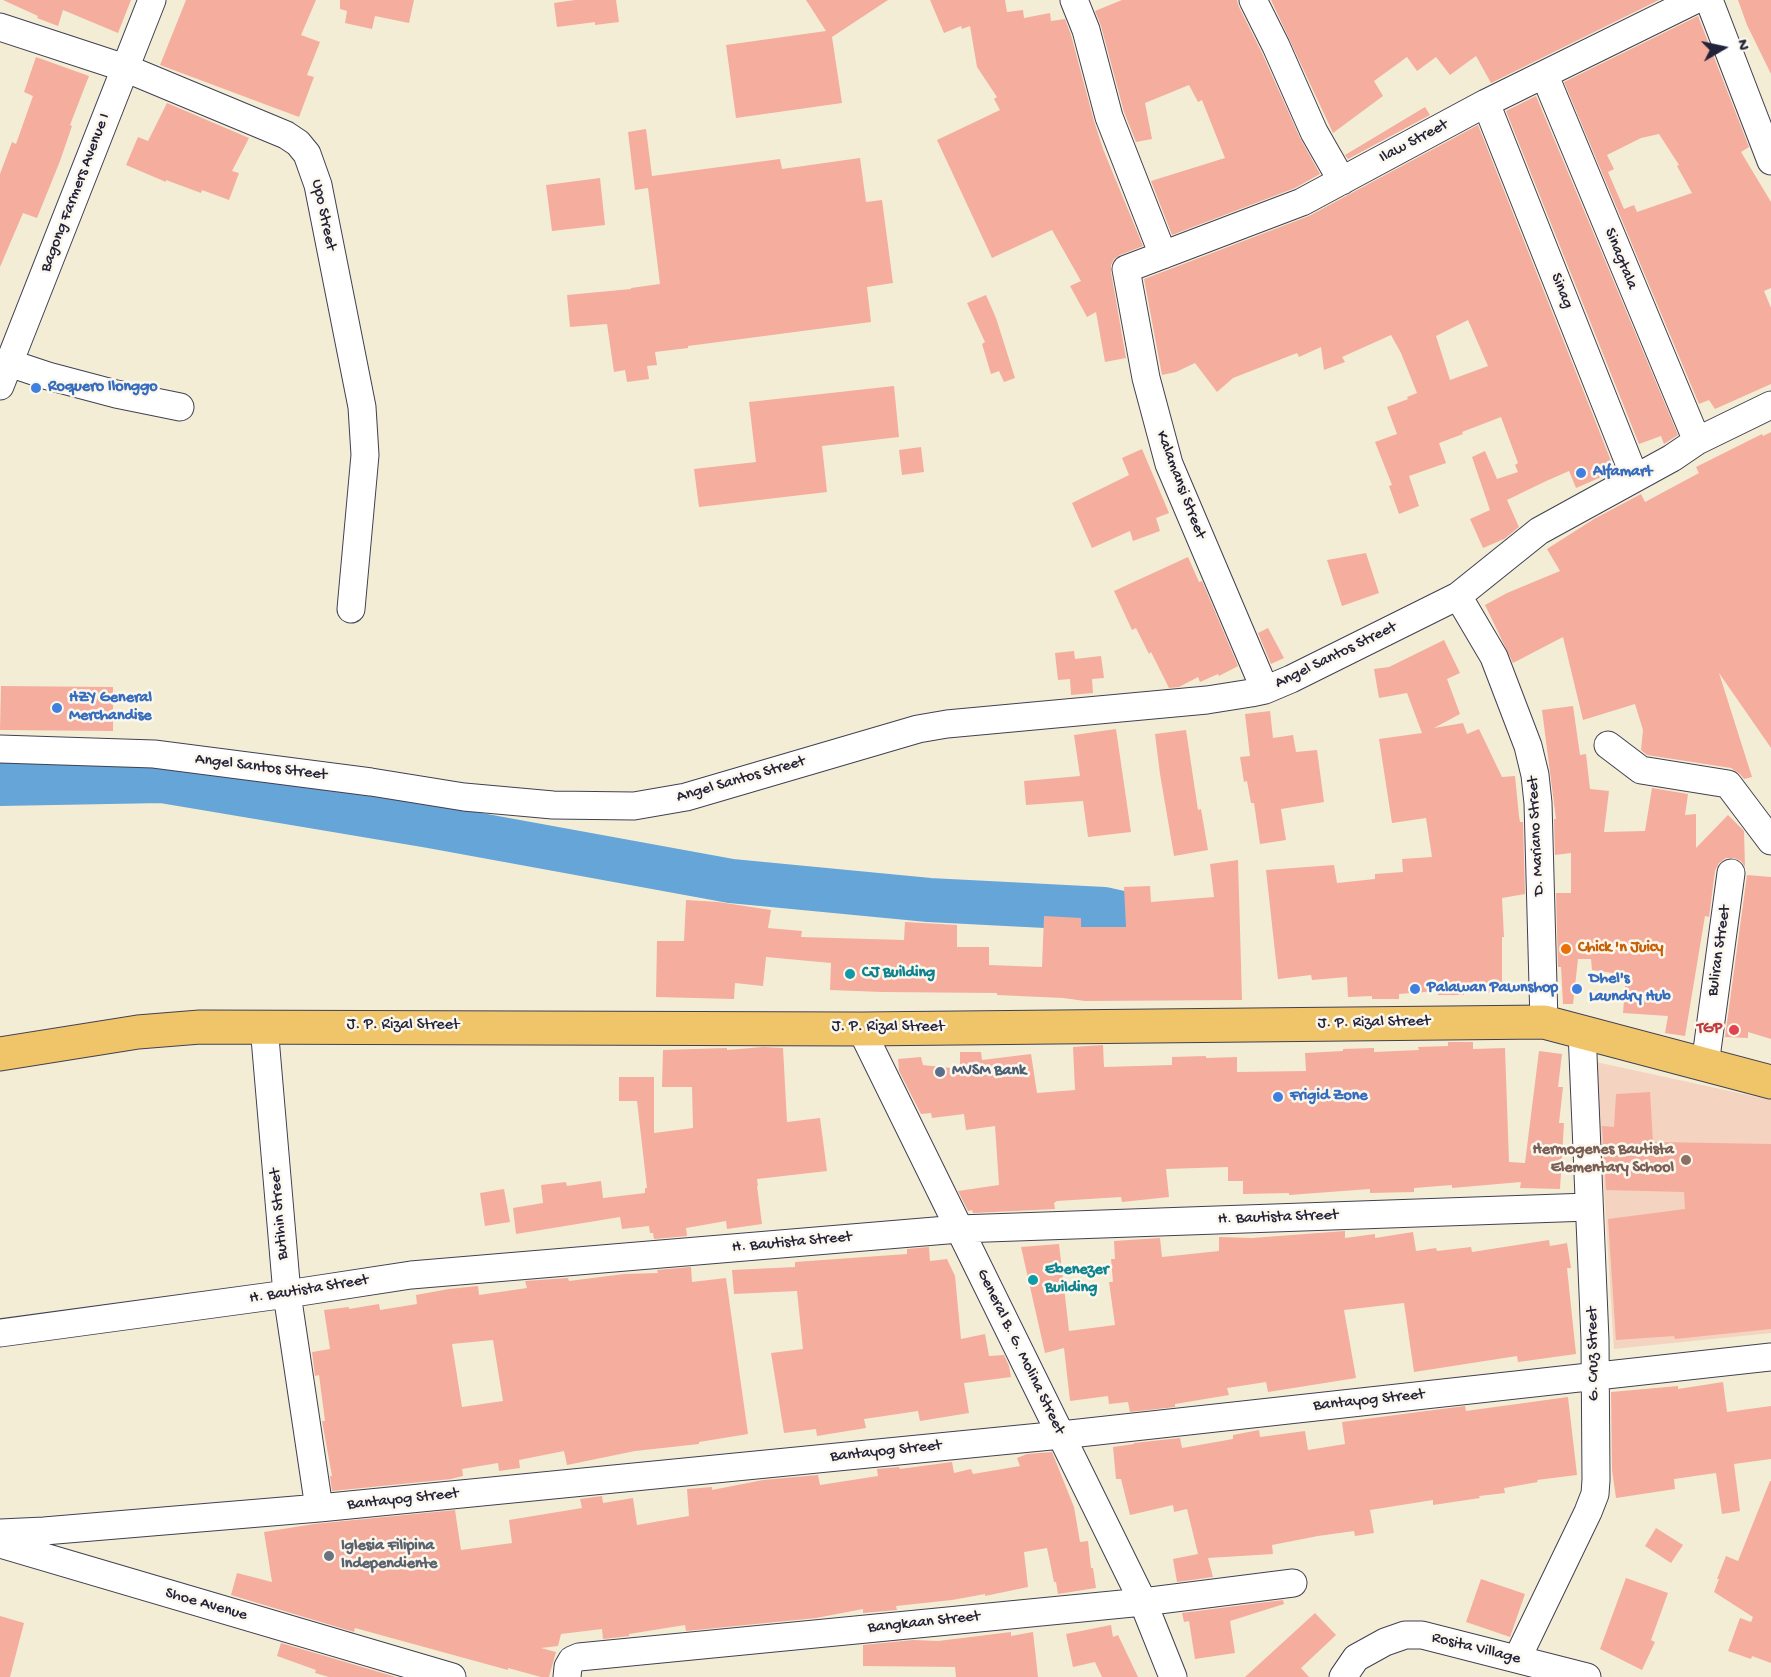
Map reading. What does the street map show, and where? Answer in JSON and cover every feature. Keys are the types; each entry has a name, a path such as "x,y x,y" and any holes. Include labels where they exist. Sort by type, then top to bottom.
{"main road":[{"name":"J. P. Rizal Street","path":"0,1054 138,1032 201,1027 861,1029 1544,1022 1771,1082"}],"street":[{"name":"Bagong Farmers Avenue I","path":"4,374 152,0"},
{"path":"1074,0 1086,30 1109,117 1163,255"},
{"path":"1253,0 1314,132 1342,181"},
{"name":"Ilaw Street","path":"1126,269 1302,201 1486,104 1695,0"},
{"path":"1709,0 1770,157"},
{"name":"Upo Street","path":"0,27 125,68 286,135 298,142 307,154 318,185 362,407 365,454 351,609"},
{"name":"Sinagtala","path":"1545,76 1697,441"},
{"name":"Sinag","path":"1486,104 1635,478"},
{"name":"Kalamansi Street","path":"1126,269 1146,378 1169,464 1265,690"},
{"path":"4,374 48,376 116,394 180,407"},
{"name":"Angel Santos Street","path":"0,749 154,754 371,782 464,797 553,805 634,806 686,797 918,729 947,724 1207,700 1265,690 1458,596 1539,531 1672,458 1697,441 1771,405"},
{"name":"D. Mariano Street","path":"1458,596 1494,657 1528,746 1535,775 1538,803 1544,1022"},
{"path":"1608,745 1641,770 1728,784 1771,841"},
{"name":"Buliran Street","path":"1705,1065 1731,873"},
{"name":"Butihin Street","path":"264,1026 287,1294 319,1508"},
{"name":"General B. G. Molina Street","path":"861,1029 1143,1602 1173,1677"},
{"name":"G. Cruz Street","path":"1517,1659 1595,1494 1595,1376 1582,1031"},
{"name":"H. Bautista Street","path":"0,1333 411,1275 959,1229 1589,1207"},
{"name":"Bantayog Street","path":"0,1533 319,1508 1061,1435 1771,1357"},
{"name":"Shoe Avenue","path":"0,1544 409,1671 452,1677"},
{"name":"Bangkaan Street","path":"567,1677 568,1667 572,1660 579,1657 1143,1602 1293,1583"},
{"name":"Rosita Village","path":"1342,1677 1356,1658 1385,1642 1405,1635 1422,1635 1587,1677"}],"shaded area":[{"name":"Hermogenes Bautista Elementary School","path":"1596,1062 1771,1100 1771,1333 1614,1349"}],"building":[{"path":"3,0 131,0 118,33 63,10 58,26"},
{"path":"186,0 316,0 301,35 320,42 307,75 314,77 299,117 160,65"},
{"path":"340,0 414,0 409,23 375,16 372,29 345,23 347,11 340,9"},
{"path":"575,0 616,0 619,22 595,25 595,22 557,27 554,3"},
{"path":"806,0 888,0 832,37 842,103 736,118 726,45 826,31"},
{"path":"930,0 1005,0 1007,12 1023,10 1024,18 1050,13 1051,21 1065,19 1103,149 1143,246 1120,255 1111,265 1126,358 1105,362 1096,312 1087,317 1070,286 1081,281 1052,230 992,258 937,140 1000,110 994,99 997,97 977,67 970,26 962,29 961,26 944,33"},
{"path":"1122,0 1237,0 1300,138 1320,174 1295,188 1172,235 1151,181 1225,158 1202,100 1198,102 1189,85 1145,103 1152,139 1136,142 1124,112 1095,11"},
{"path":"1271,0 1659,0 1491,83 1476,56 1450,75 1436,57 1417,71 1407,57 1374,81 1383,96 1333,133"},
{"path":"1738,0 1771,0 1771,74 1747,25"},
{"path":"1698,16 1749,147 1741,152 1771,202 1771,288 1764,291 1771,308 1771,384 1715,409 1709,400 1699,404 1564,82","holes":["1659,134 1679,165 1677,166 1692,193 1637,212 1634,205 1624,209 1608,172 1614,169 1607,155 1641,138"]},
{"path":"36,57 89,76 70,125 72,126 60,161 37,218 23,213 0,267 0,174 12,142 16,144 33,96 24,92"},
{"path":"1536,96 1678,435 1664,444 1661,436 1639,444 1506,111"},
{"path":"167,103 249,138 232,171 239,173 229,200 202,190 201,193 166,180 166,182 126,165 138,137 148,141"},
{"path":"1425,107 1430,115 1348,159 1345,155"},
{"path":"1478,125 1615,471 1576,488 1569,471 1507,500 1519,527 1504,539 1483,548 1470,519 1490,510 1472,457 1485,451 1497,479 1518,472 1515,465 1518,463 1501,417 1439,443 1446,463 1409,476 1419,506 1399,514 1389,486 1392,485 1375,442 1397,434 1387,407 1417,393 1391,335 1342,357 1345,362 1324,370 1321,347 1299,357 1297,353 1233,378 1217,392 1195,363 1176,372 1162,375 1144,279 1309,216","holes":["1468,320 1488,366 1450,380 1436,336"]},
{"path":"646,129 652,176 780,159 782,169 860,158 866,202 882,200 893,283 867,287 871,322 655,352 657,365 647,366 649,379 627,382 625,370 614,372 607,324 570,327 567,295 660,284 648,188 635,190 628,132"},
{"path":"600,178 605,225 552,231 546,185"},
{"path":"986,295 996,318 1015,378 1004,382 999,371 991,374 982,344 985,342 967,303"},
{"path":"894,386 899,437 822,446 827,492 699,507 694,469 756,462 749,402"},
{"path":"1771,432 1771,748 1719,673 1752,777 1744,779 1731,768 1647,755 1641,750 1643,730 1635,704 1583,720 1563,637 1513,663 1485,605 1507,593 1560,571 1547,549 1594,519 1641,494 1645,502 1699,473 1696,467 1762,434 1763,436"},
{"path":"921,447 924,472 902,475 899,450"},
{"path":"1142,449 1169,513 1156,518 1160,531 1133,541 1130,531 1092,548 1072,503 1129,475 1122,458"},
{"path":"1366,553 1379,593 1342,606 1327,560"},
{"path":"1188,557 1199,582 1202,581 1238,666 1219,676 1218,674 1200,682 1198,677 1179,687 1169,688 1136,628 1132,630 1114,591"},
{"path":"1268,628 1284,658 1271,664 1258,633"},
{"path":"1444,640 1460,673 1447,679 1460,714 1434,728 1463,723 1467,734 1479,729 1502,777 1515,776 1520,822 1523,822 1525,894 1502,898 1504,937 1502,937 1502,992 1438,995 1438,991 1399,994 1399,999 1372,999 1372,996 1348,997 1347,977 1312,980 1311,975 1278,979 1266,870 1334,865 1337,883 1375,879 1375,874 1403,872 1402,859 1432,857 1426,818 1392,823 1379,739 1422,733 1407,693 1379,698 1374,669 1389,667"},
{"path":"1074,651 1075,659 1101,656 1104,678 1092,679 1093,693 1071,695 1070,679 1058,680 1055,653"},
{"name":"HZY General Merchandise","path":"1,686 113,687 113,731 0,730"},
{"path":"1573,706 1580,755 1586,754 1590,789 1609,791 1604,832 1645,831 1652,788 1688,794 1685,815 1696,814 1696,848 1728,815 1744,831 1745,867 1741,861 1726,858 1719,863 1715,871 1709,917 1705,916 1685,1036 1665,1033 1668,1016 1623,1013 1626,975 1592,970 1591,959 1578,959 1573,1004 1563,1004 1561,967 1558,967 1556,893 1571,893 1571,853 1555,855 1554,819 1556,819 1542,710"},
{"path":"1270,711 1273,738 1293,735 1296,752 1317,750 1324,802 1281,809 1286,840 1260,844 1254,803 1251,803 1247,781 1244,782 1240,757 1250,756 1245,714"},
{"path":"1116,729 1131,832 1088,837 1083,801 1026,805 1024,781 1080,776 1074,735"},
{"path":"1186,730 1198,810 1201,809 1208,850 1174,856 1155,734"},
{"path":"1238,860 1242,1000 1085,1001 997,995 997,993 830,990 831,963 766,957 763,986 735,983 734,999 656,997 657,941 684,941 686,900 771,910 768,928 802,931 801,937 904,940 905,922 957,925 957,947 989,947 989,965 1042,967 1044,916 1081,918 1081,927 1126,927 1124,887 1150,886 1151,902 1214,897 1210,864"},
{"path":"1747,875 1771,877 1771,1039 1748,1032 1748,1038 1725,1037"},
{"path":"1448,1042 1473,1042 1473,1049 1505,1048 1509,1162 1525,1163 1539,1051 1562,1054 1558,1087 1563,1087 1559,1123 1564,1123 1560,1189 1520,1188 1521,1182 1452,1188 1452,1185 1414,1188 1414,1192 1370,1193 1370,1189 1289,1195 1289,1193 1243,1194 1243,1181 1228,1181 1228,1167 1166,1169 1169,1197 1122,1202 1121,1197 1057,1201 1054,1203 1055,1209 973,1213 972,1210 968,1211 958,1191 999,1185 995,1126 966,1130 964,1114 932,1118 931,1113 921,1114 899,1071 898,1059 921,1057 923,1065 960,1069 960,1052 981,1052 982,1060 1031,1054 1037,1093 1075,1090 1073,1047 1103,1045 1104,1067 1172,1065 1172,1057 1237,1057 1237,1072 1306,1071 1305,1053 1374,1048 1374,1052 1419,1050 1418,1047 1448,1046"},
{"path":"727,1048 727,1050 783,1048 787,1122 820,1118 827,1171 757,1179 762,1224 727,1229 726,1221 686,1228 687,1236 654,1239 649,1226 622,1229 620,1217 516,1234 513,1208 543,1203 541,1185 566,1182 567,1186 601,1181 603,1198 645,1193 645,1188 647,1188 637,1101 619,1101 619,1077 654,1077 654,1133 693,1128 692,1087 662,1087 663,1050"},
{"name":"Hermogenes Bautista Elementary School","path":"1650,1092 1653,1142 1771,1144 1771,1329 1675,1339 1674,1336 1616,1340 1608,1219 1685,1209 1684,1192 1606,1190 1602,1126 1614,1127 1616,1094"},
{"path":"504,1189 510,1222 485,1226 480,1193"},
{"path":"1345,1231 1345,1238 1375,1234 1375,1238 1413,1232 1416,1251 1471,1247 1472,1252 1549,1240 1550,1246 1567,1243 1571,1268 1567,1268 1576,1354 1518,1362 1517,1356 1414,1372 1404,1303 1344,1310 1356,1378 1268,1392 1266,1382 1227,1388 1229,1395 1175,1404 1175,1407 1130,1412 1128,1402 1109,1404 1108,1396 1070,1401 1064,1348 1045,1353 1021,1247 1059,1244 1069,1331 1115,1325 1109,1282 1113,1282 1111,1259 1115,1259 1114,1241 1160,1238 1162,1257 1219,1251 1219,1237 1252,1238"},
{"path":"929,1247 930,1261 947,1259 955,1276 961,1339 985,1334 989,1356 1004,1355 1011,1377 964,1383 969,1413 920,1421 918,1411 864,1419 866,1428 817,1436 816,1429 784,1433 771,1353 803,1349 797,1291 734,1294 732,1270 795,1267 795,1262 907,1254 907,1249"},
{"path":"691,1267 692,1282 726,1278 748,1434 699,1442 699,1444 635,1451 567,1465 564,1451 519,1460 520,1468 499,1471 498,1463 462,1469 463,1476 451,1479 332,1491 330,1476 332,1476 322,1421 325,1421 319,1375 315,1376 312,1352 330,1349 324,1310 379,1304 380,1310 417,1304 416,1295 449,1289 478,1286 479,1295 527,1288 525,1281 568,1278 569,1281 624,1274 658,1273 657,1270","holes":["493,1340 503,1401 462,1407 452,1344"]},
{"path":"1723,1382 1727,1412 1771,1406 1771,1459 1734,1464 1740,1511 1722,1514 1716,1473 1674,1479 1675,1489 1616,1498 1612,1470 1611,1392 1678,1386 1678,1389"},
{"path":"1568,1397 1577,1475 1537,1480 1538,1482 1504,1488 1505,1493 1479,1496 1480,1498 1433,1505 1433,1500 1370,1510 1374,1533 1355,1536 1354,1531 1272,1545 1273,1554 1208,1558 1213,1577 1177,1582 1173,1559 1198,1554 1187,1509 1174,1512 1173,1505 1130,1515 1121,1479 1116,1479 1113,1447 1134,1443 1180,1438 1182,1448 1233,1439 1233,1435 1259,1430 1260,1437 1305,1431 1308,1450 1345,1444 1342,1422 1465,1406 1466,1411"},
{"path":"1052,1452 1074,1507 1080,1542 1088,1541 1096,1588 1058,1594 1047,1548 1024,1552 1028,1587 985,1596 985,1594 896,1606 897,1610 863,1613 863,1609 816,1618 686,1631 685,1625 603,1639 602,1629 561,1634 558,1646 541,1648 556,1652 549,1677 508,1668 508,1670 355,1628 354,1632 231,1595 237,1573 272,1582 264,1532 314,1524 455,1510 461,1550 512,1543 509,1520 582,1508 580,1499 602,1496 603,1503 633,1498 637,1525 689,1516 687,1489 712,1487 712,1490 763,1480 818,1475 820,1485 878,1476 877,1469 899,1467 900,1469 952,1462 954,1473 971,1469 973,1474 1020,1466 1017,1458 1027,1454"},
{"path":"1770,1481 1771,1663 1728,1651 1740,1618 1751,1622 1753,1617 1714,1592 1726,1556 1738,1561"},
{"path":"1656,1528 1683,1545 1671,1563 1645,1546"},
{"path":"1626,1578 1668,1593 1651,1640 1655,1642 1642,1670 1600,1649"},
{"path":"1481,1579 1525,1594 1510,1637 1466,1622"},
{"path":"1283,1600 1284,1604 1230,1621 1235,1653 1195,1659 1189,1621 1184,1622 1182,1613"},
{"path":"1315,1613 1336,1635 1301,1668 1309,1677 1245,1677"},
{"path":"0,1616 24,1623 10,1677 0,1677"},
{"path":"1111,1625 1113,1637 1118,1635 1138,1677 1102,1677 1095,1662 1073,1667 1066,1634"},
{"path":"1011,1632 1011,1636 1033,1632 1038,1677 956,1677 955,1667 863,1666 863,1645 913,1640 938,1641"},
{"path":"281,1643 396,1677 329,1677 315,1673 316,1670 277,1656"}],"waterway":[{"path":"0,784 162,781 430,826 731,881 929,900 1104,909 1122,913"}],"place":[{"name":"Roquero Ilonggo","path":"36,388"},
{"name":"Alfamart","path":"1581,473"},
{"name":"HZY General Merchandise","path":"57,708"},
{"name":"Chick 'n Juicy","path":"1566,949"},
{"name":"CJ Building","path":"850,974"},
{"name":"Palawan Pawnshop","path":"1415,989"},
{"name":"Dhel's Laundry Hub","path":"1577,989"},
{"name":"TGP","path":"1734,1030"},
{"name":"MVSM Bank","path":"940,1072"},
{"name":"Frigid Zone","path":"1278,1097"},
{"name":"Hermogenes Bautista Elementary School","path":"1686,1160"},
{"name":"Ebenezer Building","path":"1033,1280"},
{"name":"Iglesia Filipina Independiente","path":"329,1556"}]}
